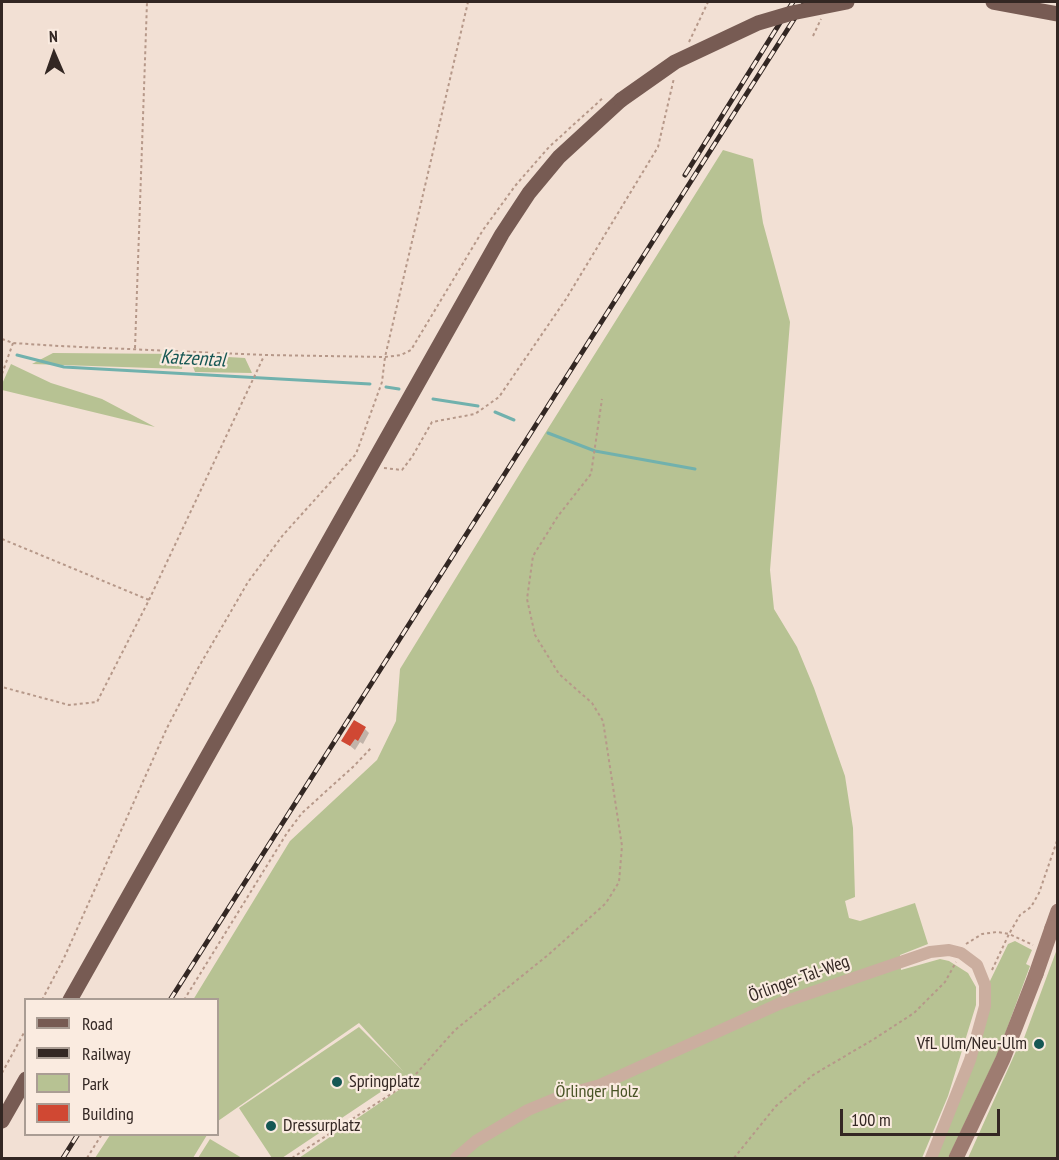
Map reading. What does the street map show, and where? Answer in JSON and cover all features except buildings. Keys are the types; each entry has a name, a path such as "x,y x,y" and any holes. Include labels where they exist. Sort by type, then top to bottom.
{"main road":[{"path":"71,998 502,234 530,193 559,157 621,100 675,62 758,23 792,13 847,2"},
{"path":"993,2 1058,14"},
{"path":"956,1158 1003,1059 1058,911"},
{"path":"2,1121 24,1082"}],"street":[{"name":"Örlinger-Tal-Weg","path":"456,1158 476,1141 528,1110 564,1095 600,1085 781,1003 930,952 949,950 961,953"},
{"path":"931,1158 970,1060 985,1006 985,985 977,965 961,953"}],"path":[{"path":"135,348 147,2"},
{"path":"43,998 64,958 167,728 197,670 249,582 276,545 356,454 382,382 385,357 468,2"},
{"path":"686,51 708,2"},
{"path":"374,463 387,470 402,470 432,422 475,414 499,397 566,299 658,147 676,73"},
{"path":"2,339 14,343 265,355 385,357 401,355 411,350"},
{"path":"2,374 14,343"},
{"path":"2,687 69,705 97,702 149,600 265,355"},
{"path":"292,1158 408,1083 455,1030 548,955 606,903 619,882 622,846 603,721 592,703 559,674 535,635 527,599 533,556 558,516 591,474 602,399"},
{"path":"2,538 149,600"},
{"path":"185,998 286,833 302,813 354,766 370,748"},
{"path":"985,985 1020,915 1031,907 1039,893 1058,838"},
{"path":"734,1158 777,1106 813,1075 874,1040 914,1013 945,982 967,943 982,934 997,932 1009,934"},
{"path":"2,1073 24,1033"},
{"path":"87,1158 101,1136"}],"green space":[{"name":"Örlinger Holz","path":"723,150 753,159 763,223 790,322 770,570 774,609 797,647 845,776 853,828 855,897 845,901 849,918 860,921 915,903 928,944 900,955 901,970 940,959 949,961 968,973 976,987 976,1005 948,1096 922,1158 299,1158 412,1081 406,1075 282,1158 272,1158 239,1108 359,1027 404,1072 359,1023 219,1120 219,998 194,998 290,841 377,760 396,721 400,669"},
{"path":"53,353 183,354 182,369 32,364"},
{"path":"193,355 245,358 252,373 195,372 192,364"},
{"path":"11,364 51,383 102,399 155,427 2,390 2,384"},
{"path":"1015,941 1032,950 1026,964 1030,966 998,1053 948,1158 935,1158 990,981 1008,944"},
{"name":"VfL Ulm/Neu-Ulm","path":"1057,949 1057,1158 968,1158 1021,1040 1024,1038"},
{"path":"109,1136 206,1136 193,1158 95,1158"},
{"path":"210,1139 242,1158 198,1158"}],"waterway":[{"name":"Katzental","path":"17,355 64,367 370,384"},
{"name":"Katzental","path":"386,387 399,389"},
{"name":"Katzental","path":"433,399 478,406"},
{"name":"Katzental","path":"495,412 514,420"},
{"name":"Katzental","path":"548,433 595,451 695,469"}],"railway":[{"path":"685,175 793,2"},
{"path":"171,998 805,2"},
{"path":"63,1158 77,1136"}],"place":[{"name":"VfL Ulm/Neu-Ulm","path":"1039,1044"},
{"name":"Springplatz","path":"337,1082"},
{"name":"Dressurplatz","path":"271,1126"}]}
